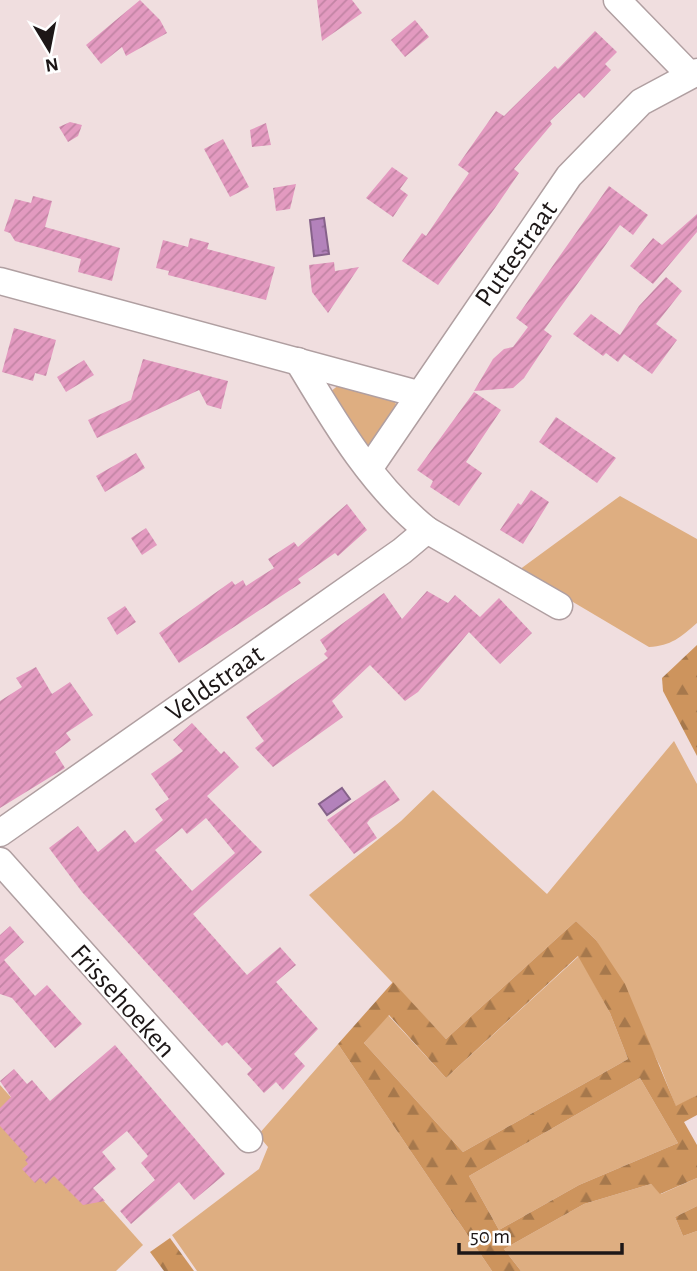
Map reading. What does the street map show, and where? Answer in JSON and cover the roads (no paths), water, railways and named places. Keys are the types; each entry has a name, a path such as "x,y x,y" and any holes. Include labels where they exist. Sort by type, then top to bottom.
{"street":[{"path":"617,0 693,73"},
{"name":"Puttestraat","path":"369,469 569,176 641,102 693,73"},
{"path":"0,281 418,394"},
{"path":"298,361 336,425 409,516 427,530 558,606"},
{"name":"Veldstraat","path":"0,833 402,551 427,530"},
{"name":"Frissehoeken","path":"0,861 249,1139"}],"water":[{"path":"324,218 329,254 314,256 310,220"},
{"path":"342,788 350,799 327,815 319,804"}]}
